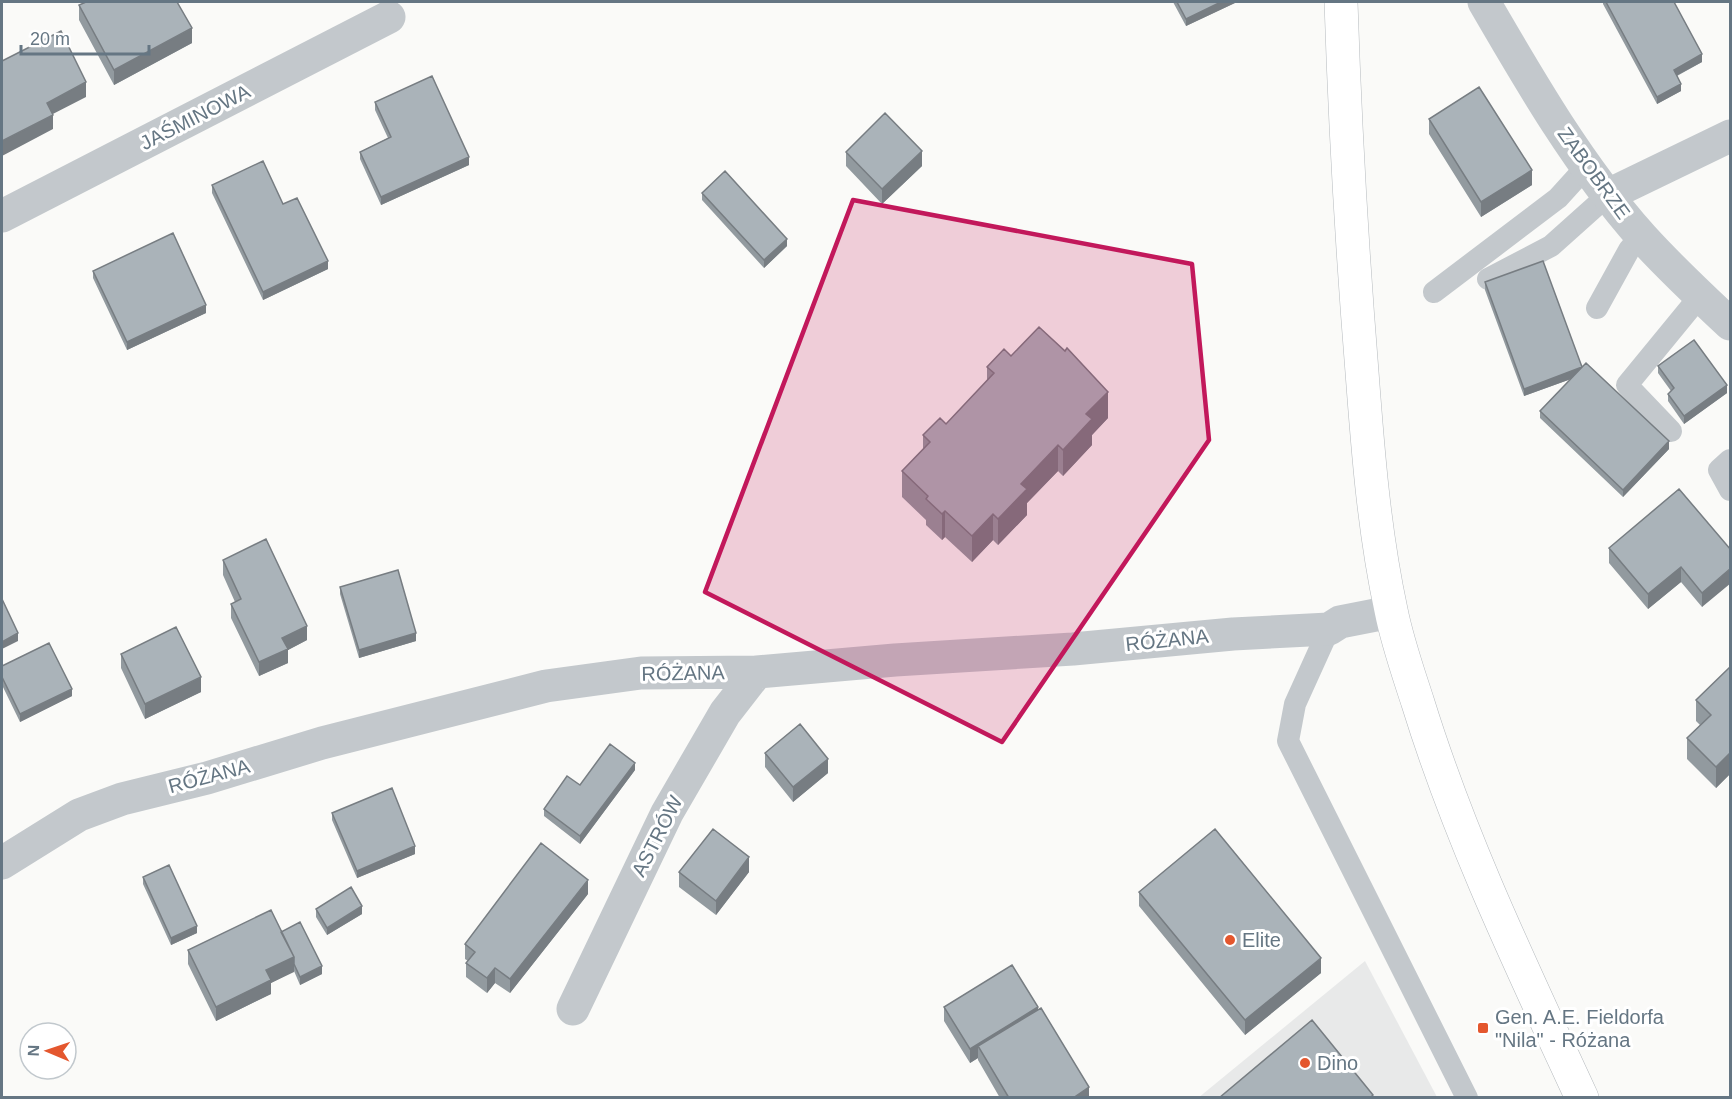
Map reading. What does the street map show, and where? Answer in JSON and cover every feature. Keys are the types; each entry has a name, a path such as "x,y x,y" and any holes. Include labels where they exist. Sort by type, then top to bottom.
{"main road":[{"path":"1341,2 1353,266 1376,526 1391,612 1432,749 1466,839 1522,970 1582,1098"}],"street":[{"name":"ZABOBRZE","path":"1484,2 1532,84 1608,195 1641,236 1700,297 1731,324"},
{"name":"JAŚMINOWA","path":"2,216 389,17"},
{"path":"1608,195 1731,136"},
{"name":"RÓŻANA","path":"2,863 79,815 122,799 207,778 322,743 546,686 641,673 758,672 1073,649 1233,634 1329,629 1340,622 1391,612"},
{"name":"ASTRÓW","path":"573,1009 667,813 725,713 758,672"}],"lane":[{"path":"1434,292 1558,198 1587,166"},
{"path":"1488,279 1551,246 1608,195"},
{"path":"1597,308 1629,250 1641,236"},
{"path":"1671,430 1627,385 1700,297"},
{"path":"1731,460 1719,470 1731,490"},
{"path":"1329,629 1294,704 1288,741 1467,1098"}],"highlighted area":[{"path":"853,200 1192,264 1209,440 1002,742 705,592"}],"shaded area":[{"path":"1365,961 1437,1097 1198,1098"}],"building":[{"path":"86,2 177,2 192,28 114,70 79,5"},
{"path":"1177,2 1221,2 1186,19"},
{"path":"1606,2 1674,2 1702,54 1674,70 1681,84 1657,97"},
{"path":"61,31 86,82 47,103 53,115 2,141 2,61"},
{"path":"432,76 469,157 381,197 360,152 391,137 375,102"},
{"path":"1479,87 1532,170 1481,202 1429,119"},
{"path":"885,113 922,151 882,189 846,152"},
{"path":"263,161 283,204 297,198 328,261 263,292 212,185"},
{"path":"725,171 787,239 764,260 702,193"},
{"path":"173,233 206,305 127,342 93,271"},
{"path":"1543,261 1582,367 1524,389 1485,282"},
{"path":"1039,327 1065,351 1067,348 1108,392 1086,414 1092,419 1063,450 1058,445 1021,484 1027,489 998,519 993,514 972,536 945,511 942,514 926,499 928,496 902,471 930,442 923,435 940,418 946,424 994,373 987,367 1004,349 1011,356"},
{"path":"1694,340 1727,385 1684,416 1668,394 1674,388 1658,366"},
{"path":"1586,363 1669,441 1623,490 1540,411"},
{"path":"1679,489 1731,550 1731,568 1702,593 1681,567 1648,594 1609,548"},
{"path":"266,539 307,626 282,638 288,649 259,662 231,604 241,599 223,560"},
{"path":"398,570 416,633 359,650 340,587"},
{"path":"2,599 18,633 2,642"},
{"path":"176,627 201,677 145,704 121,654"},
{"path":"49,643 72,689 20,714 2,677 2,666"},
{"path":"1731,666 1731,752 1716,767 1687,738 1711,715 1696,700"},
{"path":"800,724 828,759 793,787 765,753"},
{"path":"610,744 635,763 580,836 544,809 567,776 580,785"},
{"path":"392,788 415,846 357,871 332,813"},
{"path":"713,829 749,857 716,901 679,872"},
{"name":"Elite","path":"1215,829 1321,958 1245,1020 1139,892"},
{"path":"541,843 588,880 510,979 495,968 487,978 466,963 475,952 465,944"},
{"path":"169,865 197,926 171,938 143,877"},
{"path":"351,887 362,906 327,928 316,909"},
{"path":"271,910 294,957 266,970 271,980 216,1007 188,950"},
{"path":"300,922 322,966 300,977 294,964 294,957 281,932"},
{"path":"1012,965 1038,1007 970,1049 944,1007"},
{"path":"1041,1008 1089,1087 1073,1098 1009,1098 978,1046"},
{"name":"Dino","path":"1312,1020 1373,1095 1370,1098 1219,1098"}],"place":[{"name":"Elite","path":"1230,940"},
{"name":"Gen. A.E. Fieldorfa \"Nila\" - Różana","path":"1483,1028"},
{"name":"Dino","path":"1305,1063"}]}
